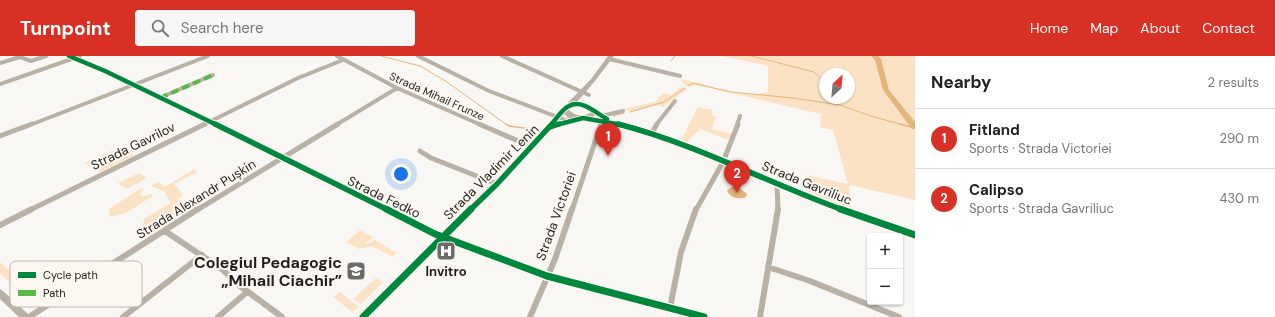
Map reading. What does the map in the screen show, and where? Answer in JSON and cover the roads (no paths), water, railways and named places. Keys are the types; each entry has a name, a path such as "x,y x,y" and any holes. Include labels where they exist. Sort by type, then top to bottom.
{"main road":[{"path":"550,128 568,121 592,116 585,94 593,80 610,58"},
{"name":"Strada Vladimir Lenin","path":"363,317 497,184 532,148 568,107 585,94"},
{"path":"583,118 571,116 568,107 580,104 591,109"}],"street":[{"path":"0,63 22,57 31,60 46,56"},
{"name":"Strada Fedko","path":"69,56 105,71 209,121 442,237 547,276 704,317"},
{"path":"0,84 80,56"},
{"path":"0,136 134,86 208,56"},
{"name":"Strada Mihail Frunze","path":"337,56 397,88 532,148"},
{"path":"418,56 489,91 568,121"},
{"path":"502,56 506,60 585,94"},
{"path":"610,58 680,76"},
{"name":"Strada Gavrilov","path":"0,225 298,78 343,60"},
{"path":"159,98 214,75"},
{"name":"Strada Alexandr Pușkin","path":"119,261 281,158 397,88"},
{"path":"652,133 659,120 675,101"},
{"name":"Strada Gavriliuc","path":"591,109 601,119"},
{"path":"601,119 623,111"},
{"path":"670,308 679,261 691,220 701,199 723,161 740,116"},
{"name":"Strada Gavriliuc","path":"583,118 601,119 675,141 777,185 915,235"},
{"name":"Strada Victoriei","path":"530,317 557,252 600,129 601,119"},
{"path":"420,151 431,158 497,184"},
{"path":"760,317 778,209 777,185"},
{"path":"165,232 202,255 247,292 282,317"},
{"path":"142,302 202,255"},
{"path":"768,267 810,281 899,317"},
{"path":"218,317 247,292"},
{"path":"0,293 10,303"},
{"path":"15,307 25,317"},
{"name":"Strada Alexandr Pușkin","path":"29,317 45,307"},
{"path":"123,317 136,307"}],"waterway":[{"path":"381,56 420,66 447,82 507,125"},
{"path":"671,61 675,56"},
{"path":"752,56 814,72 819,77"},
{"path":"874,56 878,59 886,90 915,127"},
{"path":"688,86 693,83 731,92 793,98 840,105 903,125"},
{"path":"630,112 664,102 685,88"},
{"path":"613,116 624,113"},
{"path":"506,124 509,126 538,130"},
{"path":"900,124 915,128"}],"place":[{"name":"Fitland","path":"608,156"},
{"name":"Calipso","path":"737,193"},
{"name":"Invitro","path":"446,251"},
{"name":"Colegiul Pedagogic „Mihail Ciachir”","path":"356,271"}]}
